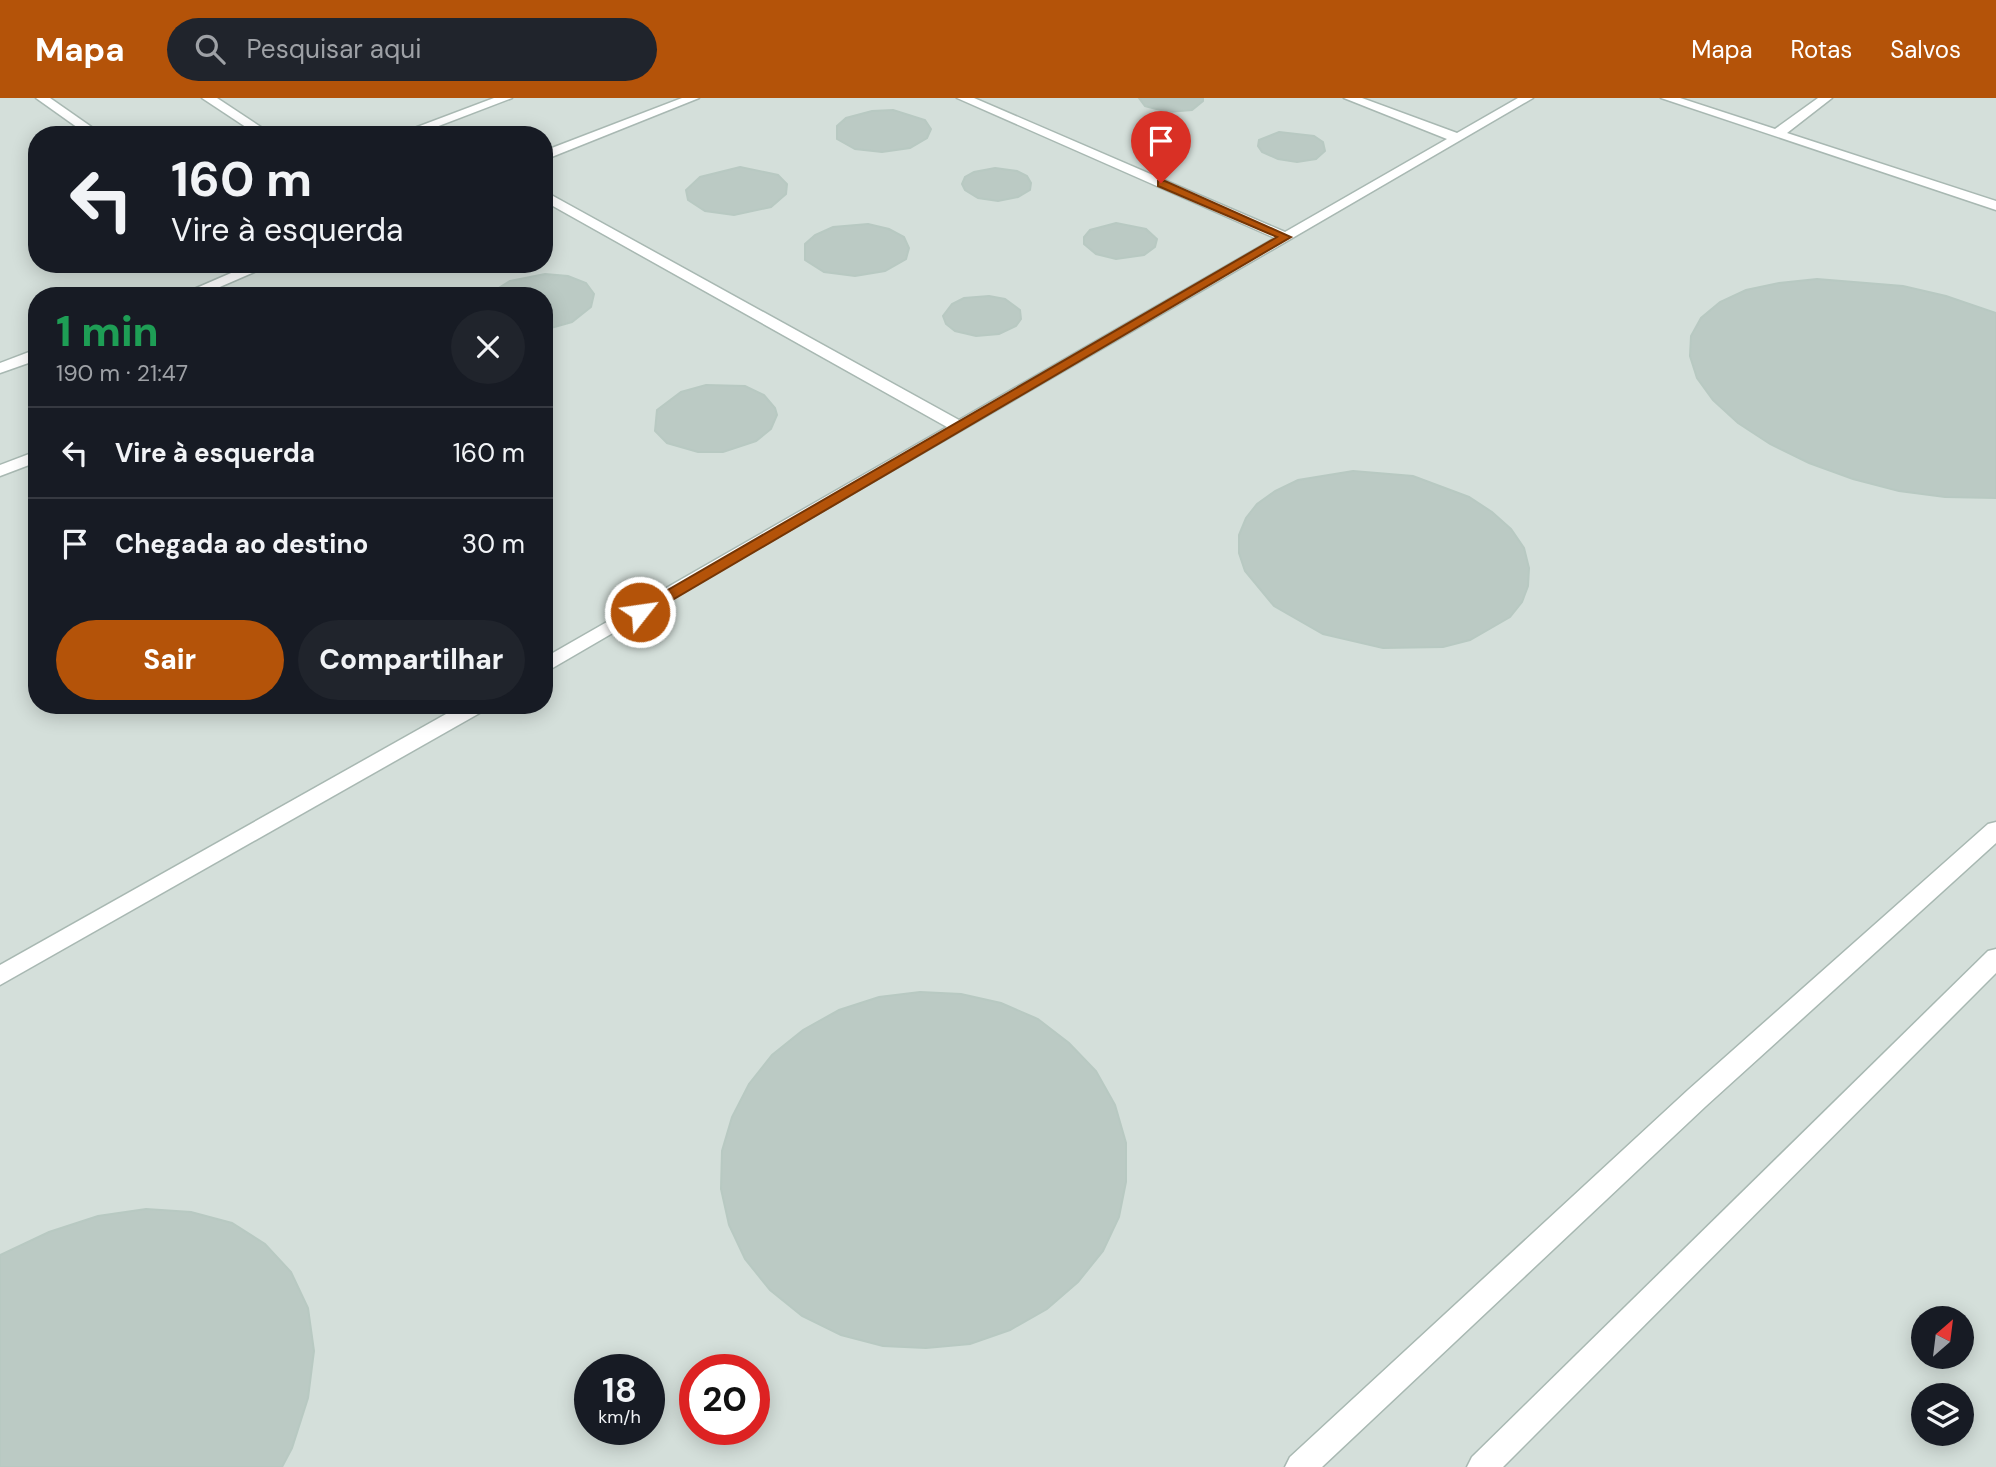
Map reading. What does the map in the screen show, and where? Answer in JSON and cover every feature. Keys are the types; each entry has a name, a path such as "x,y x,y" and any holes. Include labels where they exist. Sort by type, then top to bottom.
{"lane":[{"path":"42,98 84,126"},
{"path":"208,98 253,126"},
{"path":"427,126 506,98"},
{"path":"553,152 693,98"},
{"path":"963,98 1285,237"},
{"path":"1350,98 1458,138"},
{"path":"553,662 1527,98"},
{"path":"1667,98 1989,204 1996,191"},
{"path":"1777,134 1826,98"},
{"path":"553,200 958,426"},
{"path":"208,287 243,273"},
{"path":"0,368 28,357"},
{"path":"0,471 28,460"},
{"path":"0,976 462,714"},
{"path":"1300,1467 1697,1098 1996,830"},
{"path":"1482,1467 1996,958"}],"shaded area":[{"path":"0,98 1996,98 1996,1467 0,1467"}],"building":[{"path":"1139,98 1203,98 1203,101 1192,110 1168,112 1145,106"},
{"path":"893,110 925,120 931,129 927,138 910,148 882,152 855,149 837,139 837,126 846,118 872,111"},
{"path":"1279,132 1314,136 1323,142 1325,151 1316,159 1297,162 1278,159 1262,152 1258,146 1259,140"},
{"path":"740,167 778,175 787,184 786,194 771,207 734,215 705,211 688,200 686,190 700,177"},
{"path":"995,168 1017,171 1027,176 1031,183 1030,190 1018,197 998,201 978,198 965,190 962,184 965,177 974,172"},
{"path":"1116,223 1146,229 1157,239 1155,247 1144,255 1116,259 1096,254 1084,244 1084,237 1090,230"},
{"path":"868,224 889,229 904,237 909,248 906,259 885,271 855,276 824,272 805,260 805,244 815,235 833,227"},
{"path":"545,274 568,276 586,283 594,294 591,307 572,322 553,327 553,287 500,287 510,281"},
{"path":"1817,279 1903,286 1946,296 1996,313 1996,498 1945,497 1899,491 1853,479 1809,463 1770,444 1738,423 1713,400 1697,378 1690,356 1691,336 1701,318 1720,302 1746,290"},
{"path":"989,296 1005,299 1020,310 1021,319 1016,326 999,334 976,336 955,331 946,324 943,316 952,304 964,298"},
{"path":"706,385 745,386 764,395 775,408 777,415 771,429 756,441 723,452 698,452 667,443 655,431 657,410 681,392"},
{"path":"1353,471 1413,476 1469,497 1511,529 1524,548 1529,568 1528,586 1522,602 1510,617 1470,640 1443,647 1383,648 1323,634 1274,606 1245,571 1239,553 1239,535 1246,518 1257,504 1275,491 1298,480"},
{"path":"920,992 961,994 1001,1003 1038,1019 1069,1043 1096,1071 1115,1105 1126,1143 1126,1182 1119,1217 1103,1251 1078,1282 1047,1309 1010,1330 970,1344 926,1348 883,1346 841,1335 802,1316 770,1290 745,1259 729,1225 721,1189 722,1151 732,1117 749,1084 772,1055 803,1030 839,1010 879,997"},
{"path":"146,1209 191,1212 232,1223 265,1244 291,1272 308,1308 314,1351 308,1398 292,1448 282,1467 0,1467 0,1255 49,1232 98,1216"}],"route":[{"path":"640,612 1285,237 1161,183"}]}
